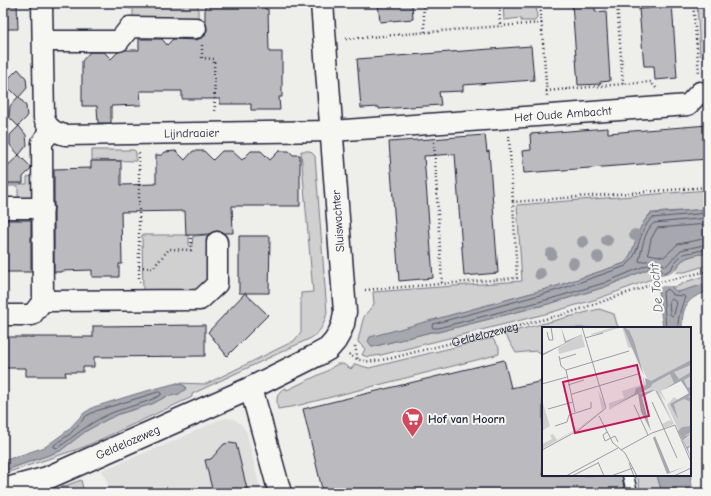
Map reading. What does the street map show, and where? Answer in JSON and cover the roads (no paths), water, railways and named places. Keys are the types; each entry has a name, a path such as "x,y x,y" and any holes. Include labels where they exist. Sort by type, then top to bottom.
{"street":[{"path":"3,315 32,315 44,301 42,142 52,130 46,125 44,118 42,3"},
{"name":"Sluiswachter","path":"251,388 328,349 335,341 343,324 345,312 322,3"},
{"path":"42,41 119,41 130,27 196,28"},
{"name":"Het Oude Ambacht","path":"332,131 688,105 700,92"},
{"name":"Lijndraaier","path":"52,130 65,134 332,131"},
{"path":"3,208 43,208"},
{"path":"44,301 200,300 217,284 217,242"},
{"path":"251,388 280,493"},
{"name":"Geldelozeweg","path":"3,490 47,478 251,388"}],"lane":[{"path":"628,476 632,493"}],"water":[{"path":"708,209 708,253 684,259 678,265 677,270 670,274 670,282 672,287 678,292 708,283 708,292 695,297 687,304 683,314 682,327 663,327 658,289 663,286 662,276 657,271 648,269 605,287 552,303 372,347 368,341 370,337 557,286 625,263 632,251 642,226 651,214"},
{"path":"177,383 185,386 186,389 179,394 165,397 152,404 119,414 106,420 86,431 60,451 3,471 3,461 45,447 67,431 84,413 94,407"},
{"path":"657,476 690,476 693,493 662,493"}],"place":[{"name":"Hof van Hoorn","path":"412,438"}],"water label":[{"name":"De Tocht","path":"656,288"}]}
